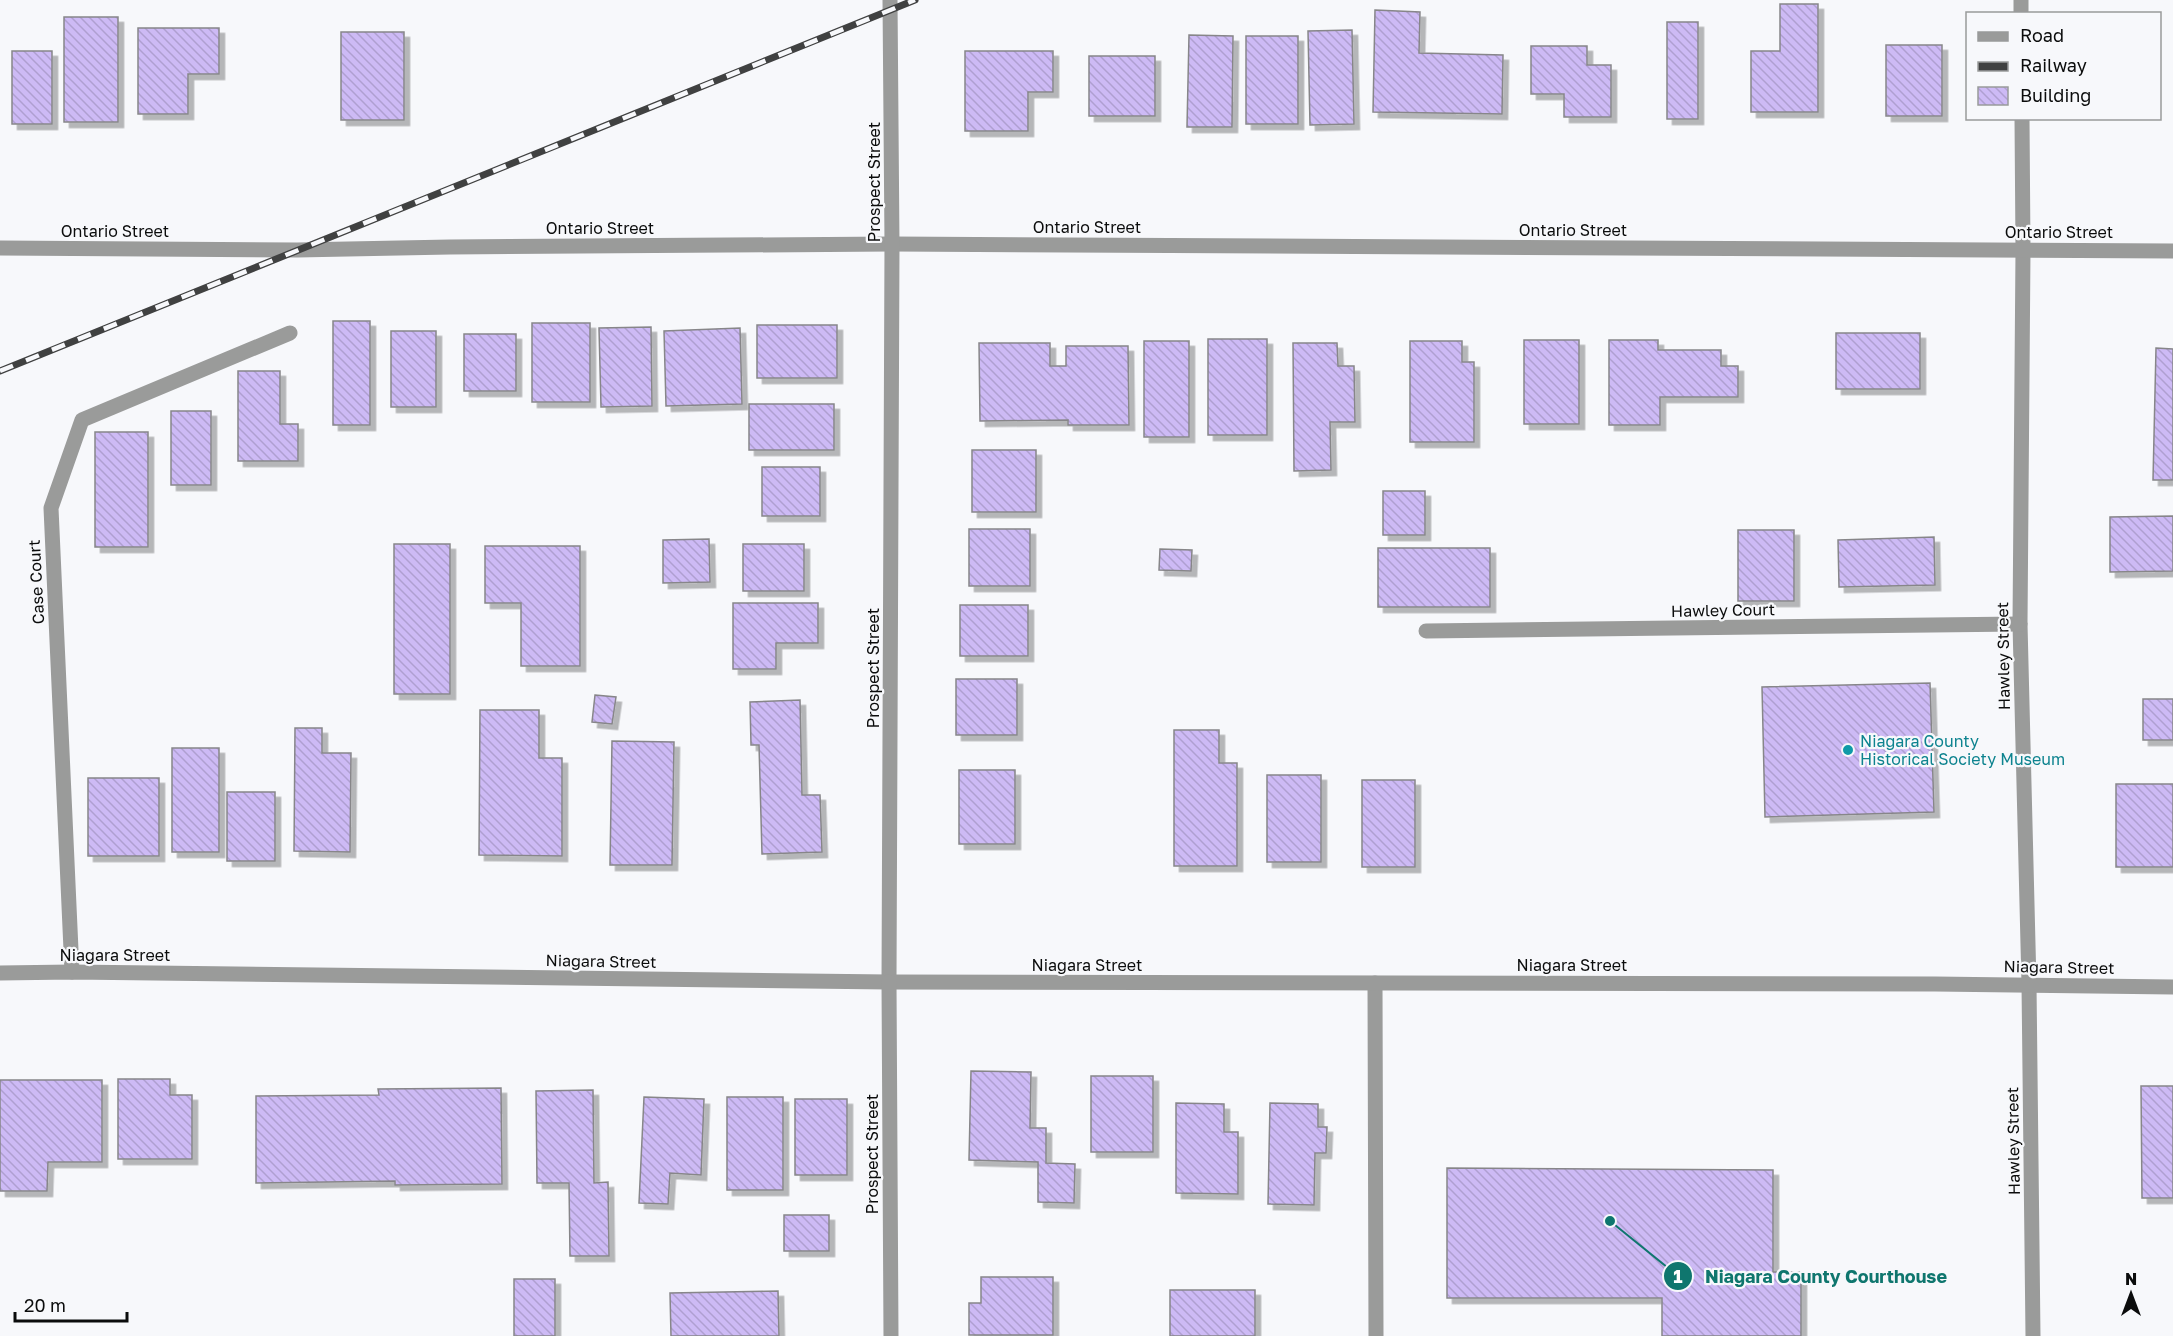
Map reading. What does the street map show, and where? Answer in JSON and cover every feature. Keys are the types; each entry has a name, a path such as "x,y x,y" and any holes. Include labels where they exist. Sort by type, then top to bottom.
{"street":[{"name":"Prospect Street","path":"891,0 891,1336"},
{"name":"Hawley Street","path":"2022,120 2020,624 2029,984 2033,1336"},
{"name":"Ontario Street","path":"0,248 297,250 892,244 2173,251"},
{"name":"Case Court","path":"72,972 51,508 82,420 290,333"},
{"name":"Hawley Court","path":"1426,631 2020,624"},
{"name":"Niagara Street","path":"0,973 890,982 2029,984 2173,987"},
{"path":"1376,983 1376,1336"}],"building":[{"path":"1780,4 1818,4 1818,112 1751,112 1751,51 1780,51"},
{"path":"1375,10 1420,12 1419,53 1503,55 1502,114 1373,112"},
{"path":"64,17 118,17 118,122 64,122"},
{"path":"1667,22 1698,22 1698,119 1667,119"},
{"path":"138,28 219,28 219,74 188,74 188,114 138,114"},
{"path":"1352,30 1354,124 1310,125 1308,31"},
{"path":"341,32 404,32 404,120 341,120"},
{"path":"1189,35 1233,36 1232,127 1187,127"},
{"path":"1246,36 1298,36 1298,124 1246,124"},
{"path":"1886,45 1942,45 1942,116 1886,116"},
{"path":"1531,46 1587,46 1587,65 1611,65 1611,117 1564,117 1564,94 1531,94"},
{"path":"12,51 52,51 52,124 12,124"},
{"path":"965,51 1053,51 1053,92 1028,92 1028,131 965,131"},
{"path":"1089,56 1155,56 1155,116 1089,116"},
{"path":"333,321 370,321 370,425 333,425"},
{"path":"532,323 590,323 590,402 532,402"},
{"path":"757,325 837,325 837,378 757,378"},
{"path":"651,327 652,406 601,407 599,328"},
{"path":"740,328 742,404 666,406 664,331"},
{"path":"391,331 436,331 436,407 391,407"},
{"path":"1836,333 1920,333 1920,389 1836,389"},
{"path":"464,334 516,334 516,391 464,391"},
{"path":"1208,339 1267,339 1267,435 1208,435"},
{"path":"1524,340 1579,340 1579,424 1524,424"},
{"path":"1609,340 1658,340 1658,350 1721,350 1721,366 1738,366 1738,397 1660,397 1660,425 1609,425"},
{"path":"1144,341 1189,341 1189,437 1144,437"},
{"path":"1410,341 1462,341 1462,362 1474,362 1474,442 1410,442"},
{"path":"979,343 1050,343 1050,366 1066,366 1066,346 1128,346 1129,425 1068,425 1068,420 980,421"},
{"path":"1293,343 1337,343 1338,366 1354,366 1355,422 1330,422 1331,470 1294,471"},
{"path":"2156,348 2173,349 2173,480 2153,480"},
{"path":"238,371 280,371 280,424 298,424 298,461 238,461"},
{"path":"749,404 834,404 834,450 749,450"},
{"path":"171,411 211,411 211,485 171,485"},
{"path":"95,432 148,432 148,547 95,547"},
{"path":"972,450 1036,450 1036,512 972,512"},
{"path":"762,467 820,467 820,516 762,516"},
{"path":"1383,491 1425,491 1425,535 1383,535"},
{"path":"2173,516 2173,571 2110,572 2110,517"},
{"path":"969,529 1030,529 1030,586 969,586"},
{"path":"1738,530 1794,530 1794,601 1738,601"},
{"path":"1934,537 1935,585 1839,587 1838,540"},
{"path":"709,539 710,582 663,583 663,540"},
{"path":"394,544 450,544 450,694 394,694"},
{"path":"743,544 804,544 804,591 743,591"},
{"path":"485,546 580,546 580,666 521,666 521,603 485,603"},
{"path":"1378,548 1490,548 1490,607 1378,607"},
{"path":"1160,549 1192,550 1191,571 1159,570"},
{"path":"733,603 818,603 818,643 776,643 776,669 733,669"},
{"path":"960,605 1028,605 1028,656 960,656"},
{"path":"956,679 1017,679 1017,735 956,735"},
{"name":"Niagara County Historical Society Museum","path":"1930,683 1934,812 1765,817 1762,687"},
{"path":"595,695 616,697 612,724 592,722"},
{"path":"2143,699 2173,699 2173,740 2143,740"},
{"path":"800,700 802,795 820,795 822,852 762,854 759,745 751,745 750,702"},
{"path":"480,710 539,710 539,758 562,758 562,856 479,855"},
{"path":"295,728 322,728 322,753 351,753 350,852 294,851"},
{"path":"1174,730 1219,730 1219,763 1237,763 1237,866 1174,866"},
{"path":"612,741 674,742 672,865 610,865"},
{"path":"172,748 219,748 219,852 172,852"},
{"path":"959,770 1015,770 1015,844 959,844"},
{"path":"1267,775 1321,775 1321,862 1267,862"},
{"path":"88,778 159,778 159,856 88,856"},
{"path":"1362,780 1415,780 1415,867 1362,867"},
{"path":"2116,784 2173,784 2173,867 2116,867"},
{"path":"227,792 275,792 275,861 227,861"},
{"path":"971,1071 1031,1072 1030,1128 1046,1128 1046,1163 1075,1164 1074,1203 1038,1202 1038,1162 969,1160"},
{"path":"1091,1076 1153,1076 1153,1152 1091,1152"},
{"path":"118,1079 170,1079 170,1095 192,1095 192,1159 118,1159"},
{"path":"0,1080 102,1080 102,1162 48,1162 47,1191 0,1191"},
{"path":"2141,1086 2173,1086 2173,1198 2142,1198"},
{"path":"501,1088 502,1184 395,1185 395,1181 256,1183 256,1096 379,1095 378,1089"},
{"path":"593,1090 594,1183 608,1182 609,1256 570,1256 569,1183 537,1183 536,1091"},
{"path":"644,1097 704,1099 701,1175 670,1173 668,1204 639,1203"},
{"path":"727,1097 783,1097 783,1190 727,1190"},
{"path":"795,1099 847,1099 847,1175 795,1175"},
{"path":"1176,1103 1224,1104 1224,1132 1238,1132 1238,1194 1176,1193"},
{"path":"1270,1103 1318,1104 1318,1127 1327,1127 1326,1153 1315,1153 1314,1205 1268,1204"},
{"path":"1447,1168 1773,1170 1773,1272 1801,1272 1801,1336 1662,1336 1662,1298 1447,1298"},
{"path":"784,1215 829,1215 829,1251 784,1251"},
{"path":"981,1277 1053,1277 1053,1335 969,1335 969,1303 981,1303"},
{"path":"514,1279 555,1279 555,1336 514,1336"},
{"path":"1170,1290 1255,1290 1255,1336 1170,1336"},
{"path":"778,1291 779,1336 671,1336 670,1293"}],"railway":[{"path":"0,371 915,0"}],"place":[{"name":"Niagara County Historical Society Museum","path":"1848,750"},
{"name":"Niagara County Courthouse","path":"1610,1221"}]}
